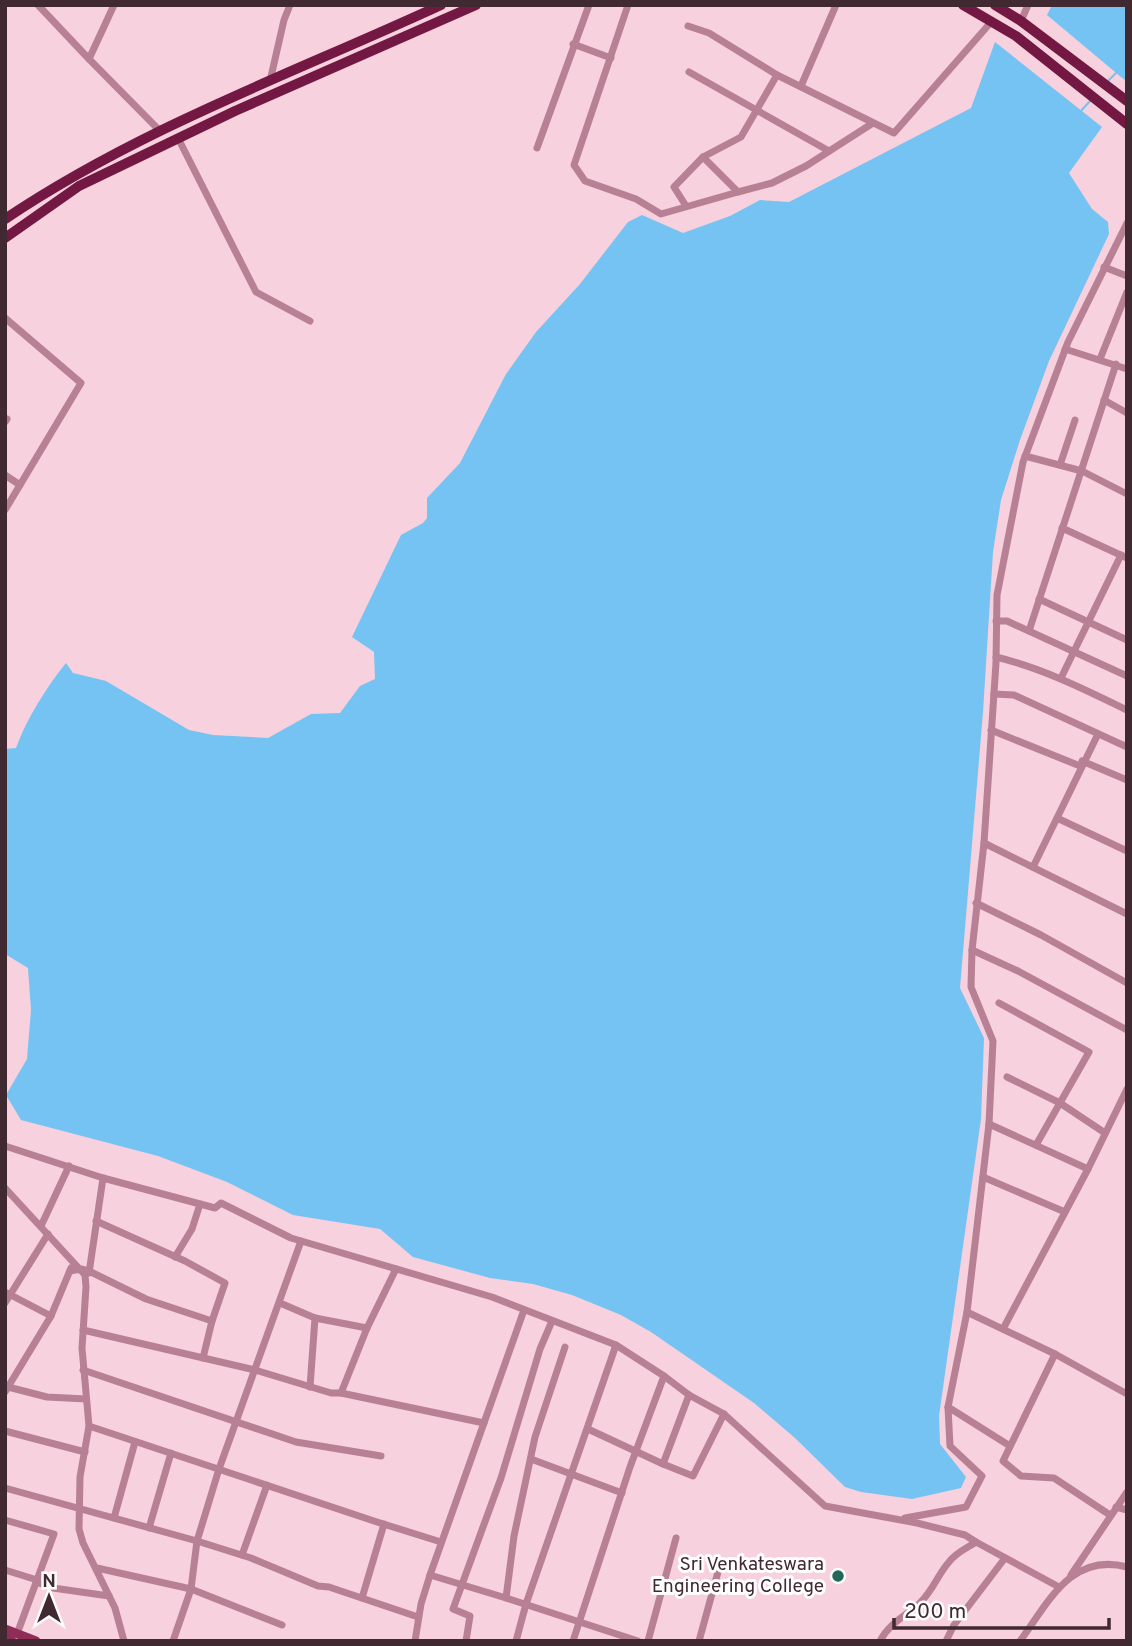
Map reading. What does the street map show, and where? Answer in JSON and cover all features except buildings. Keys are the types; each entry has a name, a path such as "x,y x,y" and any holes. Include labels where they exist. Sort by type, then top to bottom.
{"highway":[{"path":"5,219 49,190 125,147 441,5"},
{"path":"5,238 79,186 178,138 476,5"},
{"path":"963,5 993,20 1123,121"},
{"path":"995,5 1021,21 1125,99"}],"main road":[{"path":"5,1629 15,1637"},
{"path":"5,1638 36,1641"}],"street":[{"path":"38,5 160,131"},
{"path":"89,59 114,5"},
{"path":"270,81 290,5"},
{"path":"537,148 589,5"},
{"path":"628,5 574,165 585,181 636,199 661,214 772,183 806,166 873,122"},
{"path":"801,86 836,5"},
{"path":"1021,21 1028,5"},
{"path":"688,26 709,33 777,75 894,134 993,20"},
{"path":"573,44 611,58"},
{"path":"689,72 829,150"},
{"path":"686,206 674,187 703,156 741,137 777,75"},
{"path":"178,138 256,292 310,321"},
{"path":"703,156 738,192"},
{"path":"899,1519 966,1507 982,1476 950,1446 948,1407 967,1312 989,1124 993,1041 971,987 994,694 997,595 1025,456 1065,349 1127,223"},
{"path":"1104,267 1127,276"},
{"path":"1100,359 1127,292"},
{"path":"5,318 81,383 5,510"},
{"path":"1065,349 1127,369"},
{"path":"1029,631 1116,364"},
{"path":"1104,400 1127,413"},
{"path":"1059,465 1075,420"},
{"path":"1025,456 1082,471 1127,494"},
{"path":"5,475 20,485"},
{"path":"1061,678 1088,621 1124,557 1062,528"},
{"path":"1039,599 1127,640"},
{"path":"996,621 1007,621 1127,676"},
{"path":"996,657 1061,678 1127,710"},
{"path":"994,694 1014,695 1127,747"},
{"path":"991,730 1127,780"},
{"path":"1033,867 1081,764 1098,734"},
{"path":"1057,818 1127,851"},
{"path":"984,843 1127,914"},
{"path":"976,903 1041,935 1127,983"},
{"path":"972,950 1018,971 1127,1030"},
{"path":"999,1003 1089,1052 1036,1145"},
{"path":"1007,1077 1060,1103 1105,1133"},
{"path":"1003,1329 1127,1089"},
{"path":"989,1124 1088,1169"},
{"path":"5,1146 103,1178 215,1208 221,1203 301,1241 492,1297 616,1345 689,1395 724,1414 825,1506 899,1519 965,1535 1059,1587"},
{"path":"41,1226 69,1167"},
{"path":"983,1177 1065,1212"},
{"path":"103,1178 85,1270 83,1370 89,1426 80,1477 79,1529 120,1622 124,1641"},
{"path":"5,1188 74,1262 85,1270 146,1299 212,1321"},
{"path":"175,1257 192,1229 200,1203"},
{"path":"96,1221 225,1283 203,1358"},
{"path":"5,1303 7,1293 48,1234"},
{"path":"173,1641 191,1589 197,1541 219,1469 301,1241"},
{"path":"74,1262 51,1316 7,1390 47,1397 86,1399"},
{"path":"341,1393 367,1328 396,1269"},
{"path":"70,1271 85,1270"},
{"path":"7,1293 51,1316"},
{"path":"280,1303 315,1318 367,1328"},
{"path":"415,1641 418,1617 430,1575 524,1310"},
{"path":"967,1312 1055,1354 1127,1394"},
{"path":"310,1387 315,1318"},
{"path":"466,1641 470,1616 453,1609 501,1478 540,1349 552,1321"},
{"path":"83,1330 254,1370 331,1393 484,1423"},
{"path":"516,1641 526,1604 616,1345"},
{"path":"506,1598 514,1536 535,1437 565,1347"},
{"path":"1055,1354 1003,1461 1021,1476 1054,1478 1110,1515"},
{"path":"83,1370 296,1442 381,1456"},
{"path":"573,1641 664,1376"},
{"path":"663,1464 689,1395"},
{"path":"948,1407 1010,1446"},
{"path":"588,1429 693,1476 724,1414"},
{"path":"89,1426 441,1542"},
{"path":"5,1431 85,1452"},
{"path":"114,1518 135,1442"},
{"path":"149,1528 171,1453"},
{"path":"531,1459 622,1493"},
{"path":"242,1555 267,1485"},
{"path":"5,1488 242,1555 318,1586 330,1587 418,1617"},
{"path":"1020,1641 1070,1575 1127,1492"},
{"path":"1116,1507 1127,1510"},
{"path":"5,1520 54,1534 15,1637"},
{"path":"362,1598 384,1524"},
{"path":"648,1641 676,1538"},
{"path":"880,1641 893,1624 930,1592 953,1556 976,1542"},
{"path":"946,1641 954,1625 1004,1558"},
{"path":"699,1641 721,1561"},
{"path":"1070,1575 1093,1565 1112,1563 1127,1567"},
{"path":"97,1568 191,1589 282,1625"},
{"path":"5,1570 52,1588 109,1596"},
{"path":"430,1575 579,1621 620,1639 639,1641"}],"water":[{"path":"1052,5 1127,5 1127,82 1047,15"},
{"path":"995,42 1102,127 1069,173 1092,209 1108,222 1109,234 1049,361 1001,500 993,552 983,712 960,988 984,1038 981,1119 939,1416 940,1444 966,1477 961,1488 912,1499 861,1492 845,1487 754,1403 651,1332 621,1315 572,1295 533,1284 490,1278 413,1257 380,1229 293,1215 227,1182 158,1156 21,1120 6,1095 27,1059 31,1010 28,968 5,954 5,749 16,748 38,704 66,663 73,673 106,681 189,730 213,735 268,738 311,714 340,713 360,686 375,679 374,652 352,637 401,535 427,518 427,498 460,463 506,374 536,332 580,284 628,222 642,215 683,233 730,216 760,200 789,202 971,108"}],"waterway":[{"path":"1108,81 1116,73"},
{"path":"1080,112 1090,101"}],"place":[{"name":"Sri Venkateswara Engineering College","path":"838,1576"}]}
